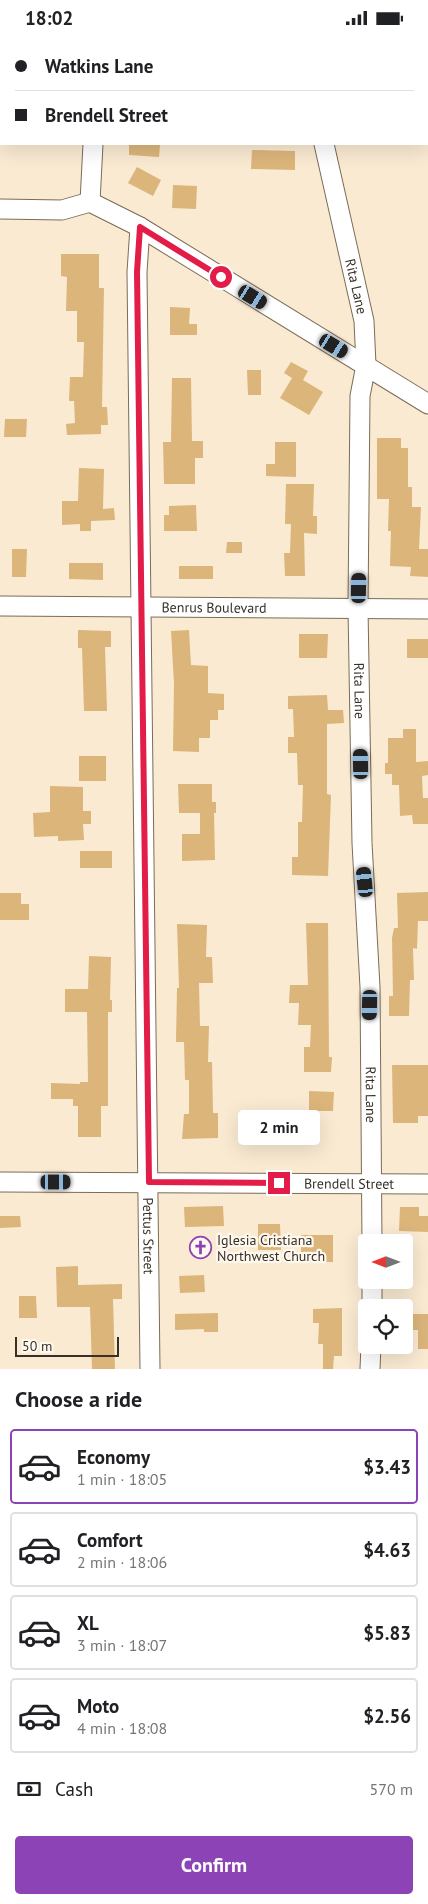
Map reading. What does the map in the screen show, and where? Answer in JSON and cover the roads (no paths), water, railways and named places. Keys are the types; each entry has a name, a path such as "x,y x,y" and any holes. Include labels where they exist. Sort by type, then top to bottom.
{"street":[{"path":"90,202 93,145"},
{"name":"Rita Lane","path":"324,145 364,321 366,365 360,396 358,607 362,843 370,987 369,1059 372,1234"},
{"path":"0,209 62,210 90,202 140,227 428,404"},
{"name":"Pettus Street","path":"140,227 137,272 150,1369"},
{"name":"Benrus Boulevard","path":"0,606 358,607 428,609"},
{"name":"Brendell Street","path":"0,1182 428,1184"},
{"path":"370,1354 370,1369"}],"place":[{"name":"Iglesia Cristiana Northwest Church","path":"201,1248"}]}
